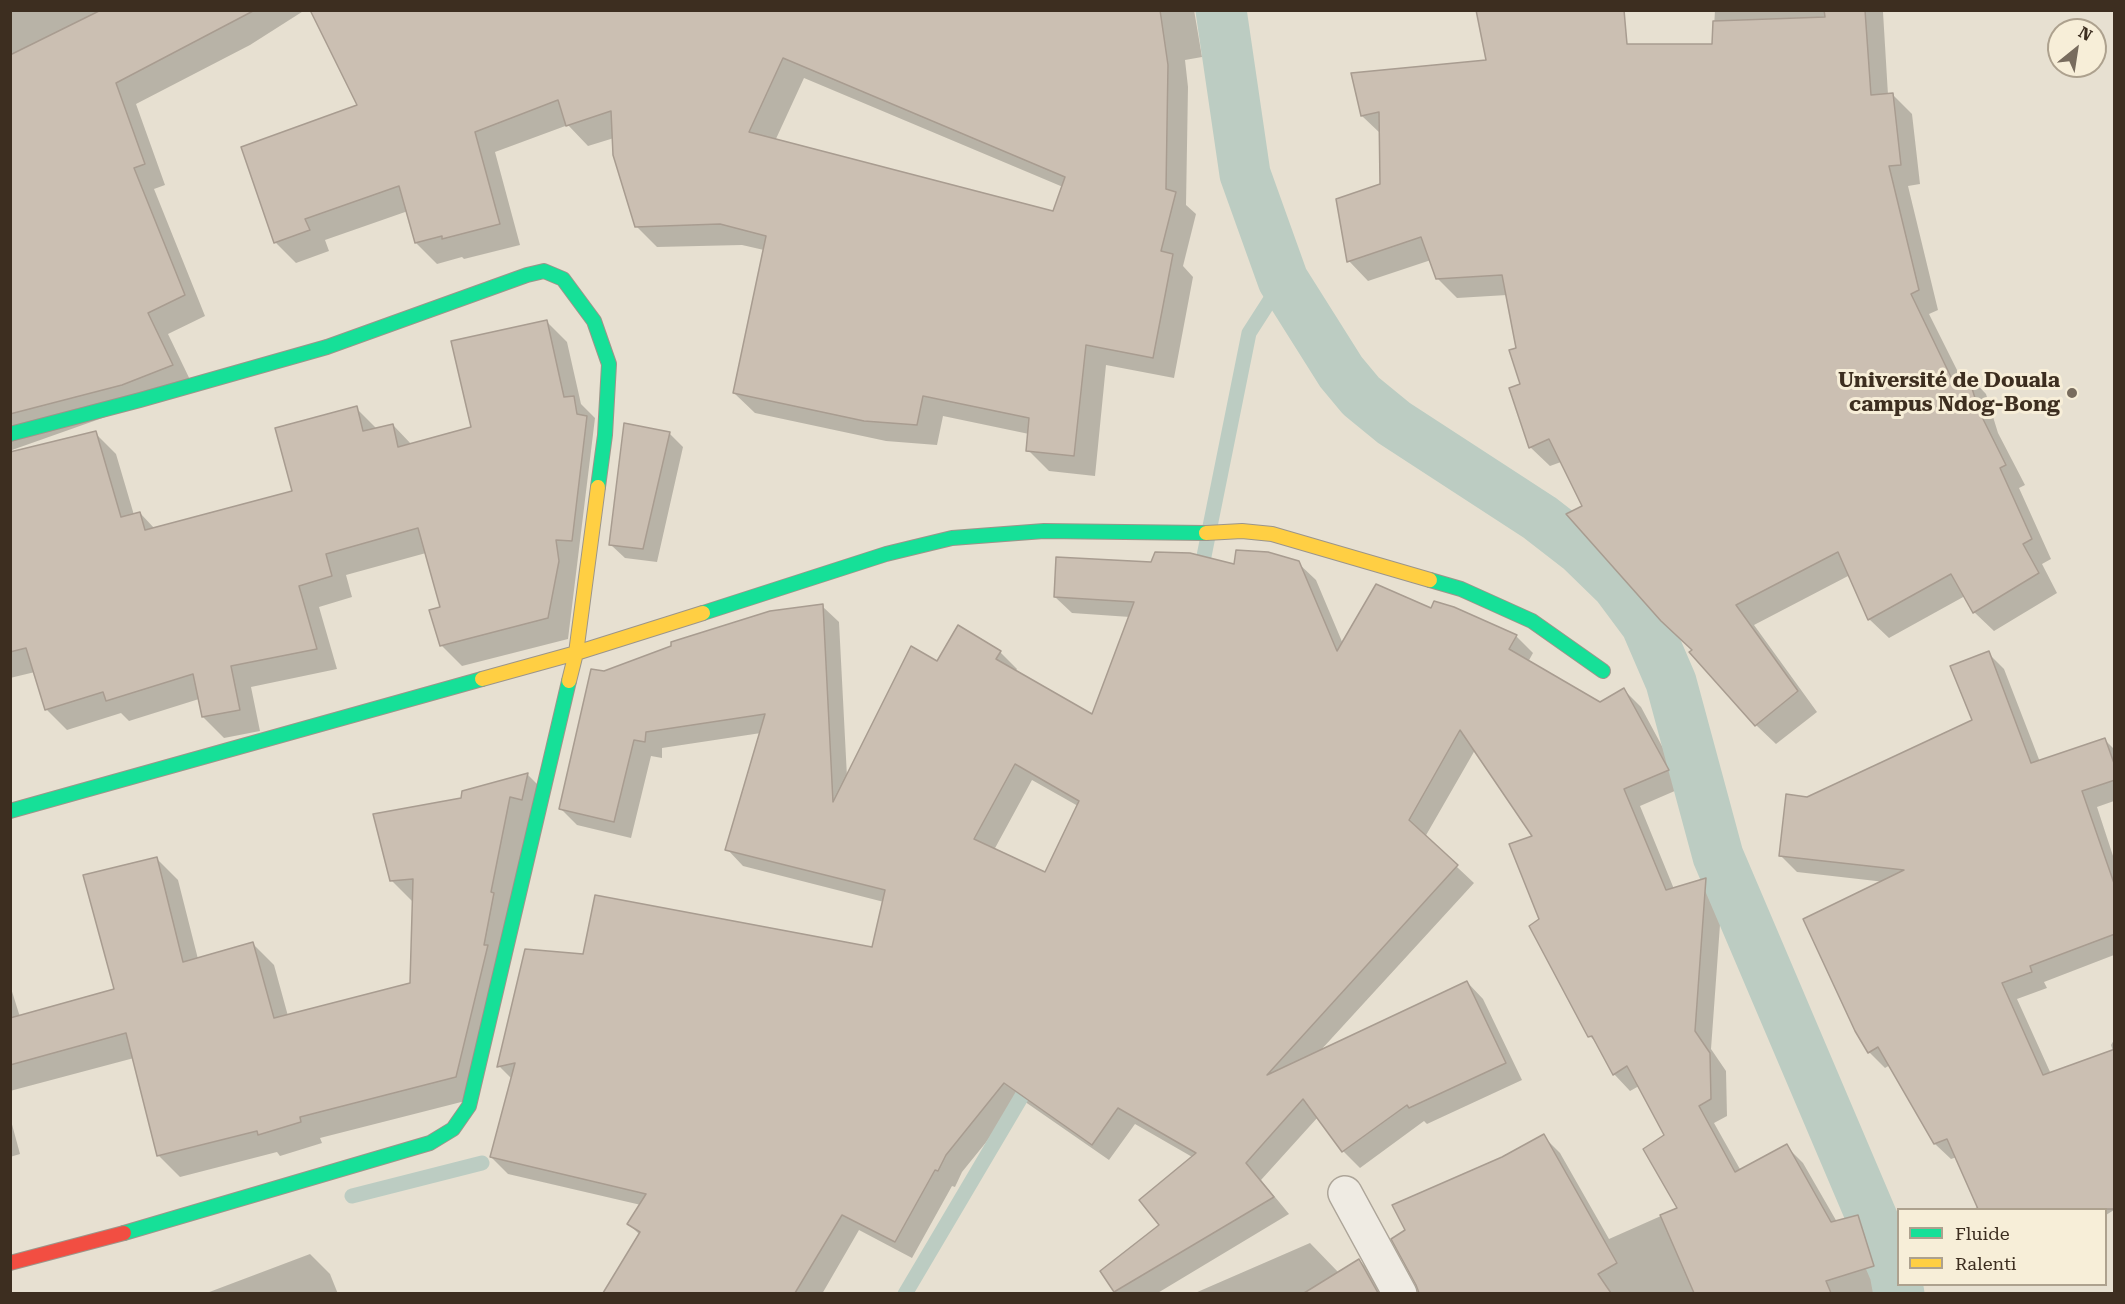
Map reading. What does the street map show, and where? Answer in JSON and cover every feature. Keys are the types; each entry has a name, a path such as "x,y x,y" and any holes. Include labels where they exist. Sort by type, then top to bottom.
{"street":[{"path":"10,434 152,397 327,347 527,275 544,271 563,279 594,321 609,364 605,435 576,653 469,1106 453,1129 430,1143 123,1233 10,1263"},
{"path":"10,811 576,653 886,554 952,538 1044,531 1185,534 1242,531 1272,534 1461,589 1532,621 1603,671"},
{"path":"1346,1192 1400,1293"}],"building":[{"path":"101,10 255,10 116,83 145,164 134,168 185,295 148,313 173,365 122,385 10,414 10,55"},
{"path":"310,10 1160,10 1168,65 1166,189 1176,192 1161,251 1173,254 1153,358 1086,345 1074,456 1026,451 1029,418 923,396 917,425 864,421 733,393 766,236 720,224 635,227 613,155 611,111 566,126 558,100 475,132 500,224 442,239 442,236 415,243 399,186 305,219 310,230 274,243 241,147 357,105","holes":["783,58 1065,177 1053,211 749,132"]},
{"path":"1476,10 1624,10 1627,44 1712,44 1713,21 1825,17 1824,10 1865,10 1871,95 1893,93 1901,165 1889,166 1919,290 1911,294 1951,377 1967,372 1979,411 2006,465 2000,468 2032,539 2023,544 2039,573 1973,613 1951,574 1868,620 1838,552 1736,605 1798,691 1755,726 1689,652 1692,650 1661,621 1566,514 1582,506 1549,439 1529,448 1509,388 1520,384 1509,350 1516,348 1502,275 1436,279 1421,237 1347,262 1336,199 1380,184 1379,112 1361,116 1351,73 1486,60"},
{"path":"547,320 564,397 574,396 577,414 587,416 572,541 556,540 559,561 548,618 440,646 429,610 440,607 418,528 326,554 332,576 299,586 317,649 231,666 240,710 202,717 193,674 106,701 103,692 45,710 26,648 10,652 10,452 96,431 121,517 140,512 145,530 292,491 275,428 357,406 363,431 393,424 398,447 471,427 451,341"},
{"path":"624,423 670,432 643,549 609,545"},
{"path":"1236,550 1268,552 1299,561 1337,651 1376,584 1431,608 1434,601 1454,607 1517,635 1509,649 1600,702 1624,688 1669,770 1624,789 1666,890 1706,878 1695,1031 1710,1053 1711,1099 1699,1106 1735,1172 1787,1144 1831,1222 1858,1215 1874,1266 1826,1281 1831,1293 1694,1293 1660,1215 1677,1208 1643,1149 1664,1135 1627,1066 1613,1075 1592,1036 1588,1037 1529,926 1539,919 1509,844 1532,836 1460,730 1409,820 1458,865 1267,1075 1467,981 1506,1063 1409,1108 1407,1105 1342,1152 1303,1099 1246,1163 1274,1197 1114,1292 1100,1271 1159,1225 1139,1200 1196,1153 1118,1108 1092,1145 1004,1083 946,1155 938,1171 935,1170 895,1242 842,1215 795,1293 603,1293 640,1232 627,1224 646,1194 490,1157 515,1063 497,1067 525,949 583,954 595,895 872,947 885,890 725,850 765,714 646,732 645,742 634,740 614,822 559,809 591,669 604,671 671,646 671,642 770,611 823,604 833,802 911,646 937,661 958,625 1001,651 996,659 1092,714 1134,602 1054,597 1056,557 1151,562 1155,552 1190,553 1234,564","holes":["1015,764 1079,801 1045,872 974,839"]},
{"path":"1989,651 2031,763 2105,738 2115,766 2115,780 2082,791 2115,886 2115,934 2030,966 2032,972 2002,983 2043,1075 2115,1049 2115,1209 1978,1208 1947,1139 1934,1144 1878,1047 1868,1053 1855,1031 1803,919 1904,870 1779,856 1786,794 1807,797 1972,720 1950,666"},
{"path":"528,773 522,800 510,797 491,892 494,893 484,945 488,945 456,1077 300,1117 301,1122 258,1135 257,1131 157,1156 126,1033 10,1065 10,1018 114,989 83,875 157,857 183,962 253,942 274,1018 410,983 413,879 390,881 373,814 461,798 462,791"},
{"path":"1544,1134 1617,1263 1598,1274 1611,1293 1419,1293 1391,1239 1405,1230 1392,1205 1502,1157"},
{"path":"1359,1259 1378,1293 1304,1293"}],"waterway":[{"path":"1221,10 1245,174 1283,280 1341,372 1361,396 1394,423 1540,518 1580,549 1617,585 1646,624 1671,682 1718,856 1895,1272 1897,1283"},
{"path":"1200,576 1249,333 1283,280"},
{"path":"905,1294 1032,1079"},
{"path":"352,1196 482,1163"},
{"path":"1898,1286 1899,1294"}],"traffic: fast":[{"path":"10,434 327,347 527,275 544,271 563,279 594,321 609,364 605,435 598,487"},
{"path":"703,613 886,554 952,538 1044,531 1206,533"},
{"path":"1430,580 1461,589 1532,621 1603,671"},
{"path":"10,811 482,679"},
{"path":"124,1233 430,1143 453,1129 469,1106 569,681"}],"traffic: slow":[{"path":"569,681 576,653 598,487"},
{"path":"1206,533 1242,531 1272,534 1430,580"},
{"path":"482,679 576,653 703,613"}],"traffic: jam":[{"path":"10,1263 124,1233"}],"place":[{"name":"Université de Douala campus Ndog-Bong","path":"2072,393"}]}
